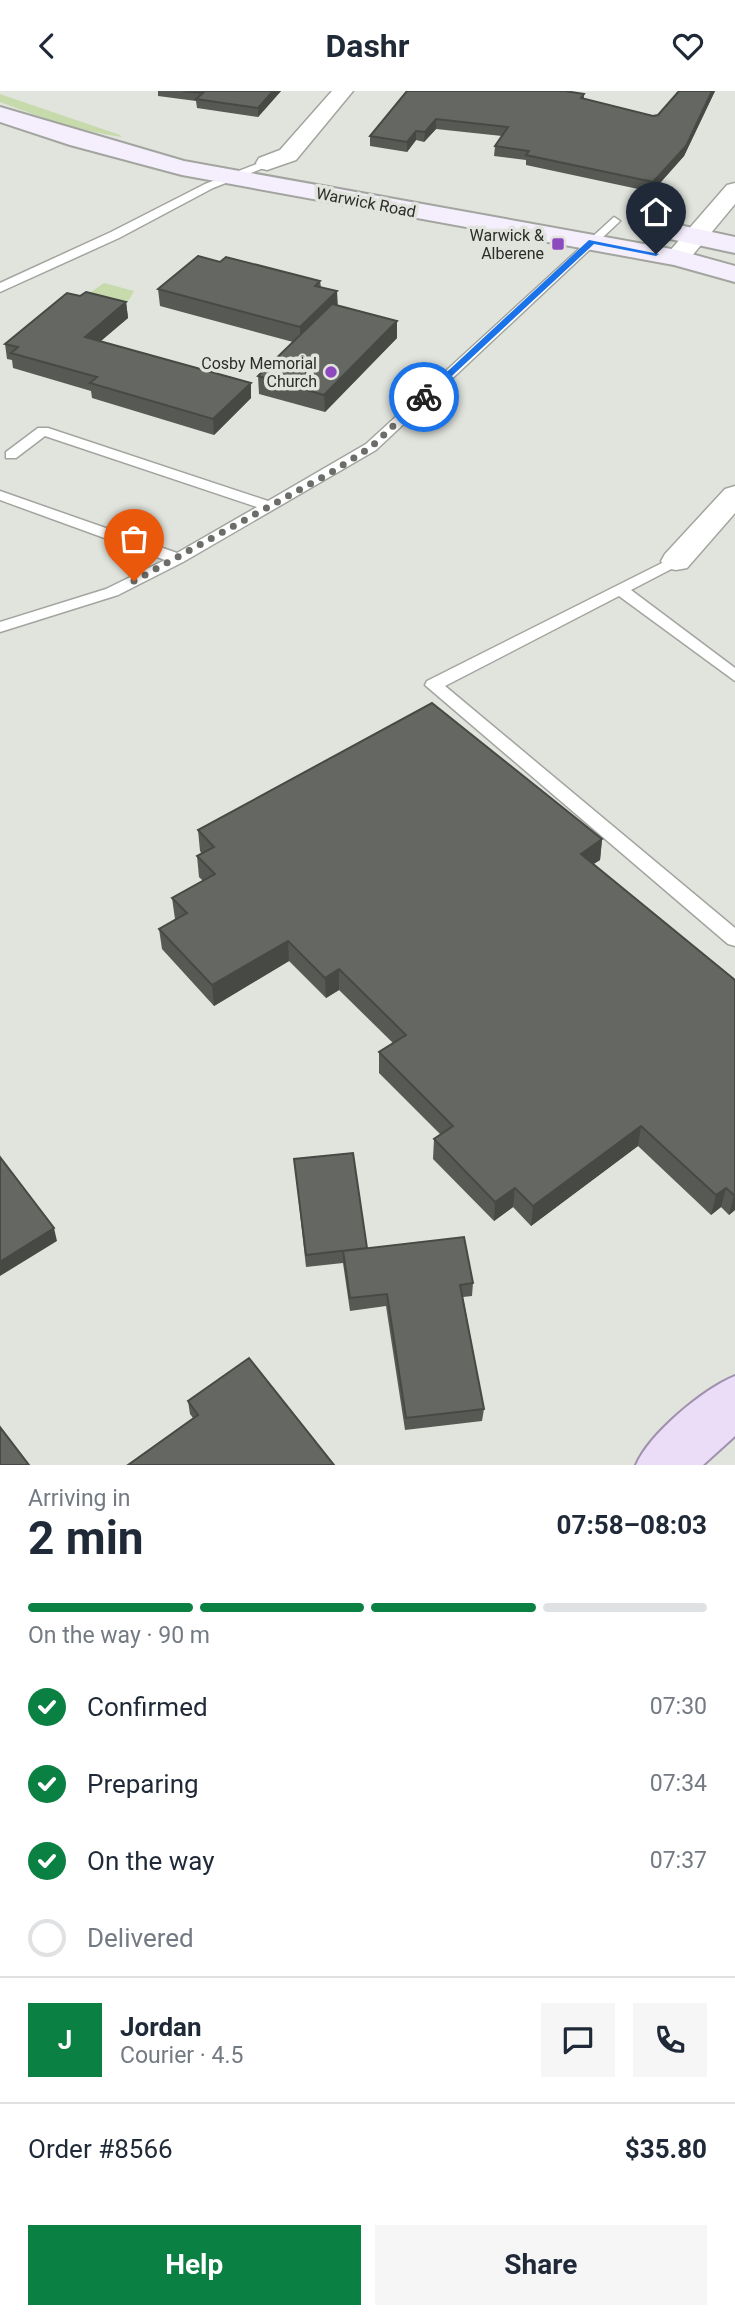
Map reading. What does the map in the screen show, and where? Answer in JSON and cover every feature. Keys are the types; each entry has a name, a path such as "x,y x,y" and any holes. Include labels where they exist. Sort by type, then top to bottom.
{"main road":[{"name":"Warwick Road","path":"39,101 169,142 267,163 559,211"},
{"name":"Warwick Road","path":"0,114 91,144 182,168 677,258 735,274"},
{"path":"586,216 735,245"},
{"path":"663,1465 735,1401"}],"street":[{"path":"267,163 288,155 343,91"},
{"path":"677,258 735,190"},
{"path":"676,561 735,495"}],"lane":[{"path":"0,288 232,177 267,163"},
{"path":"0,627 112,592 178,559 371,447 592,242 631,224"},
{"path":"4,456 43,431 270,506"},
{"path":"0,495 178,559"},
{"path":"676,561 433,685 735,939"},
{"path":"619,589 735,675"}],"green space":[{"path":"0,94 122,137 75,127 30,113 0,102"},
{"path":"104,283 134,291 129,300 117,309 82,298"}],"building":[{"path":"183,91 273,91 258,108 196,99 203,93"},
{"path":"407,91 565,91 584,94 581,98 653,116 658,115 679,91 712,91 686,146 653,182 526,155 529,151 495,146 508,127 436,119 425,132 416,131 407,142 370,136"},
{"path":"198,256 220,262 226,257 320,281 315,286 337,291 300,327 158,289"},
{"path":"86,292 126,302 85,337 251,383 213,419 90,383 97,377 11,353 18,347 5,344 67,293 80,296"},
{"path":"332,304 397,321 324,395 258,376"},
{"path":"432,703 602,839 581,854 735,980 735,1195 726,1188 716,1195 641,1126 533,1206 515,1188 495,1202 434,1139 453,1126 379,1052 406,1035 339,969 325,978 288,941 212,985 159,929 187,913 172,898 215,874 197,856 214,847 198,830"},
{"path":"353,1153 367,1248 306,1255 294,1159"},
{"path":"0,1157 54,1228 0,1262"},
{"path":"464,1237 473,1283 460,1285 484,1409 406,1418 387,1294 350,1298 343,1251"},
{"path":"249,1358 334,1465 128,1465 198,1415 188,1401"},
{"path":"0,1427 29,1465 0,1465"}],"way so far":[{"path":"134,581 178,559 371,447 424,397"}],"place":[{"name":"Warwick & Alberene","path":"558,244"},
{"name":"Cosby Memorial Church","path":"331,372"}],"route":[{"path":"424,397 592,242 656,254"}]}
